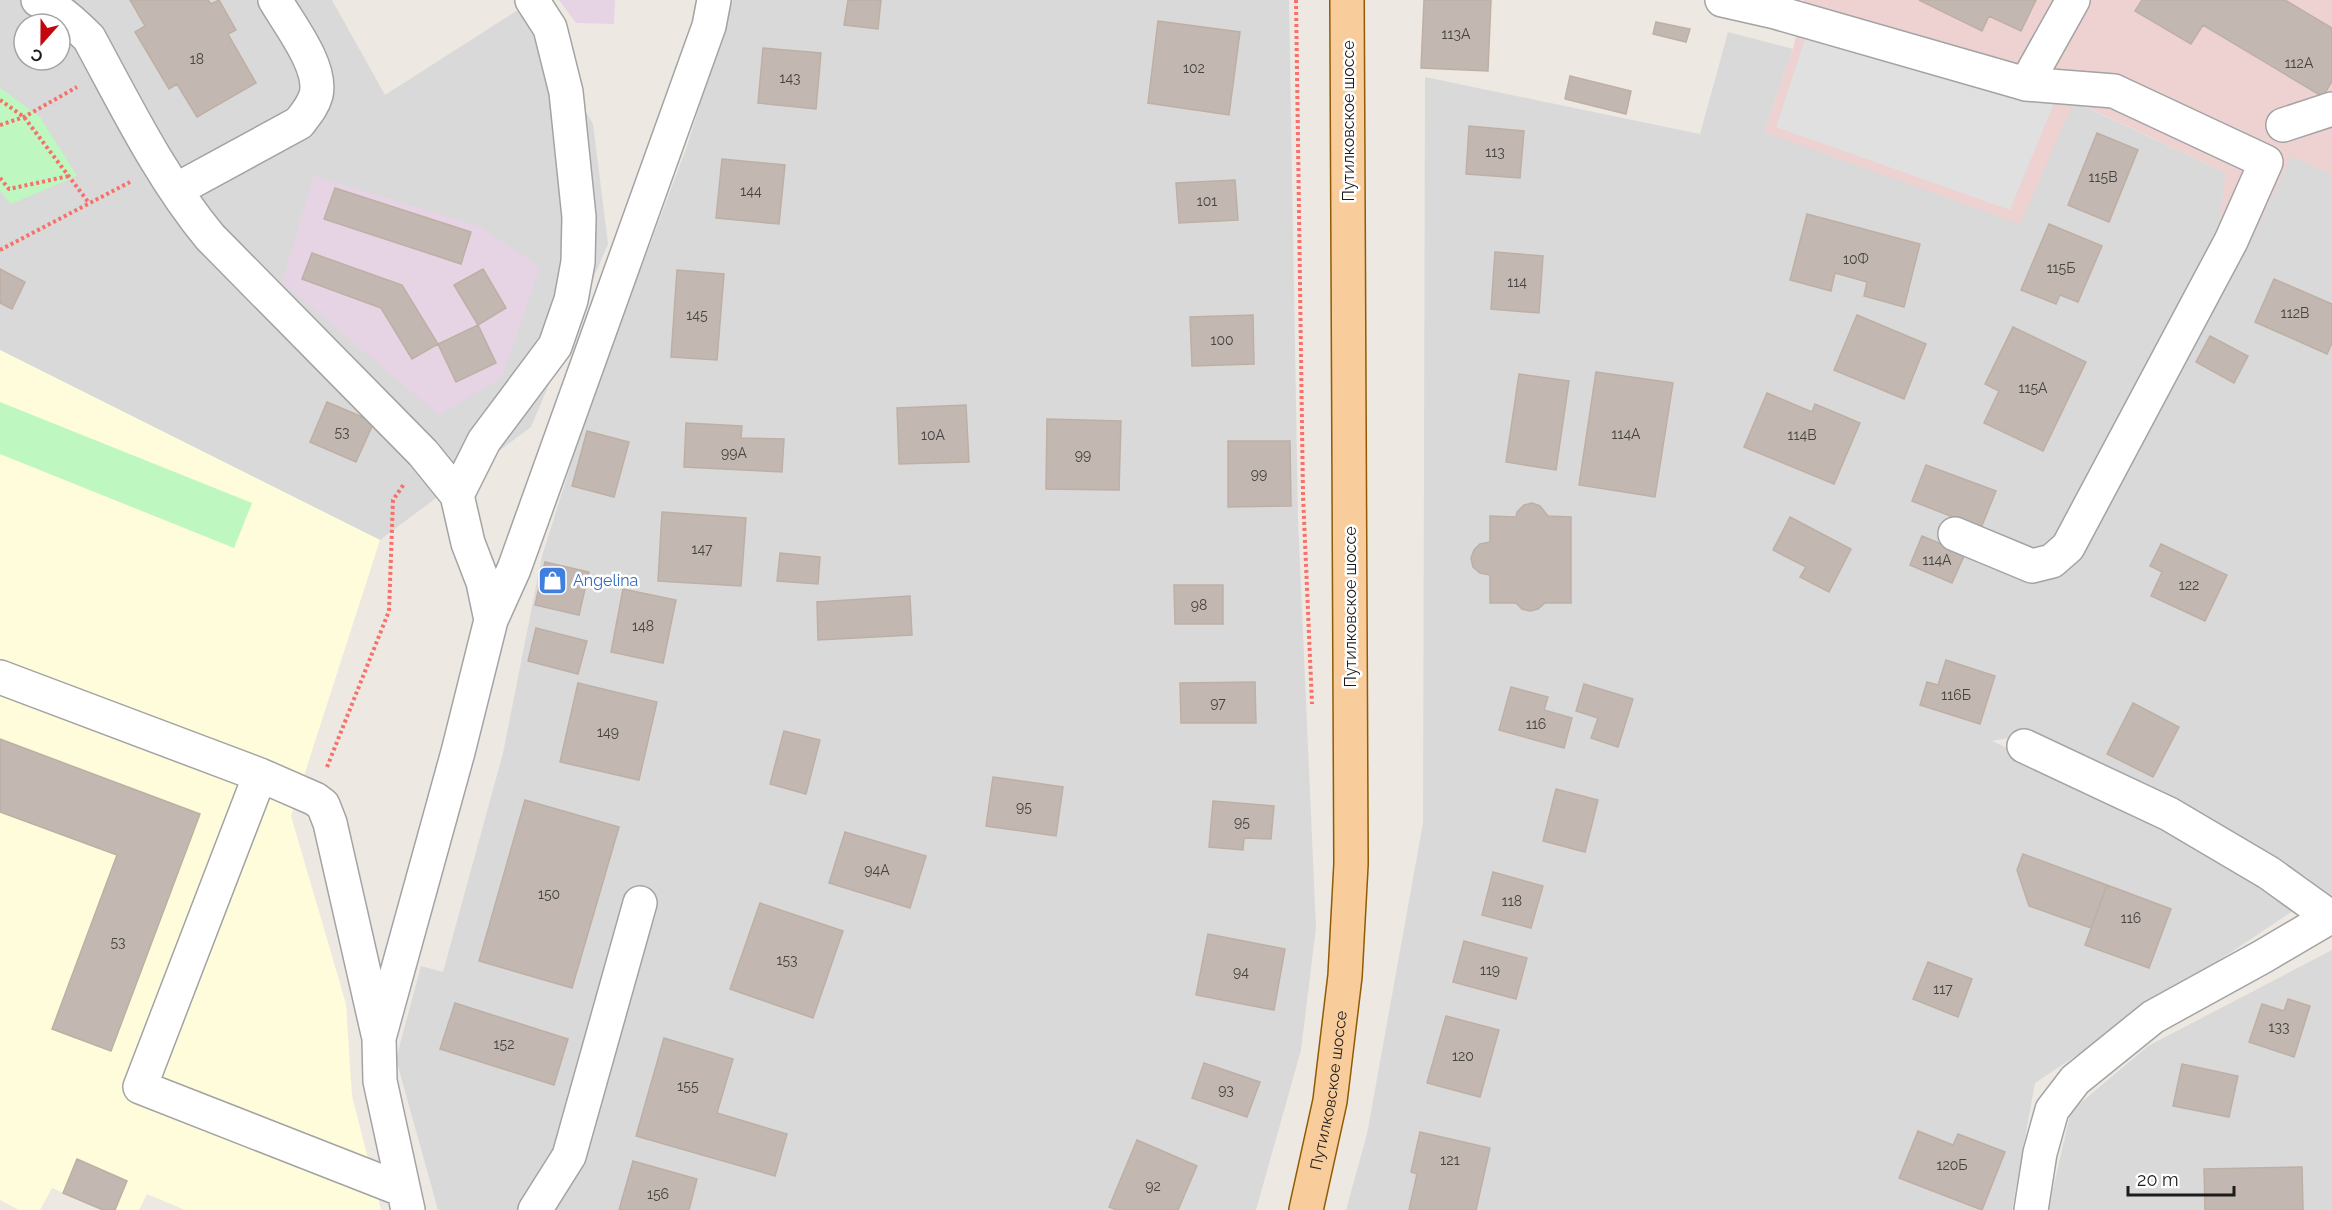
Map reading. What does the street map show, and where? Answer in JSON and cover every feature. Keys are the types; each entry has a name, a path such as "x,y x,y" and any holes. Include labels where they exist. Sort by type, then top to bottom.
{"main road":[{"name":"Путилковское шоссе","path":"1306,1210 1330,1101 1345,976 1351,864 1347,0"}],"street":[{"path":"38,0 48,4 89,38 168,178 210,237 423,453 457,495 468,543 483,582 491,620"},
{"path":"168,178 299,123 310,110 316,94 317,79 311,61 275,0"},
{"path":"457,495 484,441 555,346 571,300 578,262 579,217 566,92 550,28 532,0"},
{"path":"379,1038 458,752 491,620 514,569 709,26 714,0"},
{"path":"1722,0 1776,6 2026,84 2114,91 2266,162 2231,242 2068,547 2052,561 2032,566 1955,534"},
{"path":"2026,84 2073,0"},
{"path":"2283,125 2332,109"},
{"path":"0,677 260,775 315,799 323,805 330,824 379,1038 380,1081 406,1200"},
{"path":"2024,746 2169,814 2269,873 2330,917 2152,1017 2075,1080 2052,1110 2040,1153 2031,1210"},
{"path":"260,775 140,1087 406,1200"},
{"path":"535,1210 569,1156 640,903"}],"path":[{"path":"1296,0 1303,495 1313,708"},
{"path":"0,125 24,117 107,71"},
{"path":"0,100 24,117 89,203"},
{"path":"0,178 9,189 69,176"},
{"path":"0,250 89,203 168,178"},
{"path":"315,799 389,611 393,500 423,453"}],"shaded area":[{"path":"0,0 332,0 385,95 524,6 593,124 608,244 531,427 380,540 0,350"},
{"path":"559,0 615,0 614,24 576,23"},
{"path":"733,0 1289,0 1298,519 1316,928 1301,1050 1256,1210 438,1210 396,1059 421,966 443,972 503,753 542,556 590,404 686,149"},
{"path":"1804,0 2332,0 2332,174 2291,156 2247,250 2218,235 2226,173 2074,101 2020,224 1764,132 1793,49"},
{"path":"1728,32 1793,49 1764,132 2073,101 2226,173 2219,235 2291,155 2332,174 2332,899 2305,876 2164,796 2019,736 1992,741 2165,820 2299,907 2035,1083 2012,1210 1346,1210 1367,1134 1423,823 1425,77 1700,134"},
{"path":"1807,33 2055,101 2010,210 1776,127"},
{"path":"314,176 478,226 540,267 502,377 439,415 282,282"},
{"path":"0,350 380,540 291,816 346,1004 352,1096 381,1210 185,1210 147,1194 139,1210 103,1210 52,1188 40,1210 19,1210 0,1200"},
{"path":"2332,950 2332,1210 2048,1210 2071,1111 2148,1046"}],"green space":[{"path":"0,88 40,117 77,176 11,204 0,191"},
{"path":"0,402 252,503 234,548 0,454"}],"building":[{"path":"130,0 208,0 211,4 219,0 236,30 228,34 256,83 197,117 177,84 169,89 135,32 145,26"},
{"path":"848,0 881,0 878,29 844,25"},
{"path":"1424,0 1491,0 1488,71 1421,68"},
{"path":"1919,0 2036,0 2021,31 1989,16 1982,31"},
{"path":"2142,0 2285,0 2332,28 2332,81 2323,97 2203,25 2191,44 2135,11"},
{"path":"1158,21 1240,32 1229,115 1148,103"},
{"path":"1656,22 1690,29 1686,42 1653,34"},
{"path":"763,48 821,53 816,109 758,103"},
{"path":"1570,76 1631,91 1626,114 1565,99"},
{"path":"1469,126 1524,131 1520,178 1466,174"},
{"path":"2097,133 2138,150 2109,222 2068,205"},
{"path":"722,159 785,165 779,224 716,218"},
{"path":"1235,180 1238,220 1179,223 1176,183"},
{"path":"335,188 471,232 461,264 324,219"},
{"path":"1807,214 1920,244 1904,307 1864,296 1867,282 1835,273 1831,291 1790,280"},
{"path":"2049,224 2102,246 2078,302 2060,295 2056,304 2021,290"},
{"path":"1495,252 1543,256 1539,313 1491,309"},
{"path":"312,253 402,285 438,344 412,359 381,308 302,279"},
{"path":"0,269 25,282 12,309 0,303"},
{"path":"483,269 506,308 478,325 454,285"},
{"path":"677,270 724,274 717,360 671,357"},
{"path":"2274,279 2332,304 2332,343 2327,354 2255,322"},
{"path":"1253,315 1254,364 1192,366 1190,317"},
{"path":"1857,315 1926,344 1904,399 1834,370"},
{"path":"478,325 496,363 456,382 438,344"},
{"path":"2013,327 2086,362 2043,451 1984,423 1999,391 1985,384"},
{"path":"2210,336 2248,356 2234,383 2196,362"},
{"path":"1596,372 1673,383 1655,497 1579,485"},
{"path":"1519,374 1569,381 1556,470 1506,462"},
{"path":"1767,393 1812,412 1815,404 1860,423 1834,484 1744,447"},
{"path":"327,402 374,422 356,462 310,442"},
{"path":"966,405 969,462 899,464 897,408"},
{"path":"1047,419 1121,421 1119,490 1046,489"},
{"path":"686,423 742,426 741,438 784,439 782,472 684,467"},
{"path":"587,431 629,442 614,497 572,486"},
{"path":"1228,441 1290,441 1291,506 1228,507"},
{"path":"1926,465 1996,491 1981,528 1912,501"},
{"path":"1532,503 1540,506 1548,516 1571,517 1571,603 1545,603 1538,609 1530,611 1522,609 1516,603 1490,603 1490,575 1480,573 1473,567 1471,558 1474,550 1480,544 1490,542 1490,516 1516,517 1517,512 1524,505"},
{"path":"662,512 746,518 741,586 658,581"},
{"path":"1790,517 1851,549 1829,592 1800,577 1806,567 1773,550"},
{"path":"1922,536 1965,554 1952,583 1910,565"},
{"path":"2161,544 2227,575 2205,621 2151,596 2162,572 2150,566"},
{"path":"780,553 820,557 818,584 777,581"},
{"path":"545,562 589,572 579,615 535,605"},
{"path":"1174,585 1223,585 1223,624 1175,624"},
{"path":"623,589 676,600 663,663 611,652"},
{"path":"910,596 912,635 818,640 817,602"},
{"path":"536,628 587,641 578,674 528,661"},
{"path":"1946,660 1995,676 1980,724 1920,705 1927,682 1938,685"},
{"path":"1255,682 1256,723 1181,723 1180,683"},
{"path":"578,683 657,702 639,780 560,762"},
{"path":"1584,684 1633,699 1618,747 1591,738 1598,718 1576,711"},
{"path":"1511,687 1548,697 1544,710 1572,718 1564,748 1499,730"},
{"path":"2133,703 2179,727 2153,777 2107,754"},
{"path":"784,731 820,740 806,794 770,784"},
{"path":"0,739 200,814 111,1051 52,1029 117,855 0,812"},
{"path":"993,777 1063,787 1056,836 986,826"},
{"path":"1556,789 1598,800 1585,852 1543,841"},
{"path":"525,800 619,827 572,988 479,961"},
{"path":"1213,801 1274,806 1271,839 1244,838 1243,850 1209,847"},
{"path":"845,832 926,856 910,908 829,883"},
{"path":"2023,854 2107,885 2091,928 2029,906 2017,870"},
{"path":"1493,872 1543,886 1531,928 1482,915"},
{"path":"2107,885 2171,909 2149,968 2085,945"},
{"path":"760,903 843,931 813,1018 730,989"},
{"path":"1208,934 1285,949 1274,1010 1196,995"},
{"path":"1464,941 1527,958 1516,999 1453,982"},
{"path":"1928,962 1972,979 1958,1017 1913,999"},
{"path":"2288,999 2310,1006 2294,1057 2249,1042 2262,1004 2284,1011"},
{"path":"455,1003 568,1039 554,1085 440,1049"},
{"path":"1446,1016 1499,1030 1480,1097 1427,1083"},
{"path":"664,1038 733,1059 717,1113 787,1134 775,1176 636,1136"},
{"path":"1204,1063 1260,1082 1247,1117 1192,1098"},
{"path":"2182,1064 2238,1076 2229,1117 2173,1106"},
{"path":"1918,1131 1953,1145 1958,1134 2005,1152 1982,1210 1899,1178"},
{"path":"1420,1132 1490,1148 1476,1210 1409,1210 1417,1174 1411,1172"},
{"path":"1137,1140 1197,1166 1178,1210 1117,1210 1109,1207"},
{"path":"77,1159 127,1181 115,1210 103,1210 63,1193"},
{"path":"633,1161 697,1179 689,1210 619,1210"},
{"path":"2302,1167 2303,1210 2205,1210 2204,1169"}],"place":[{"name":"Angelina","path":"552,580"}]}
